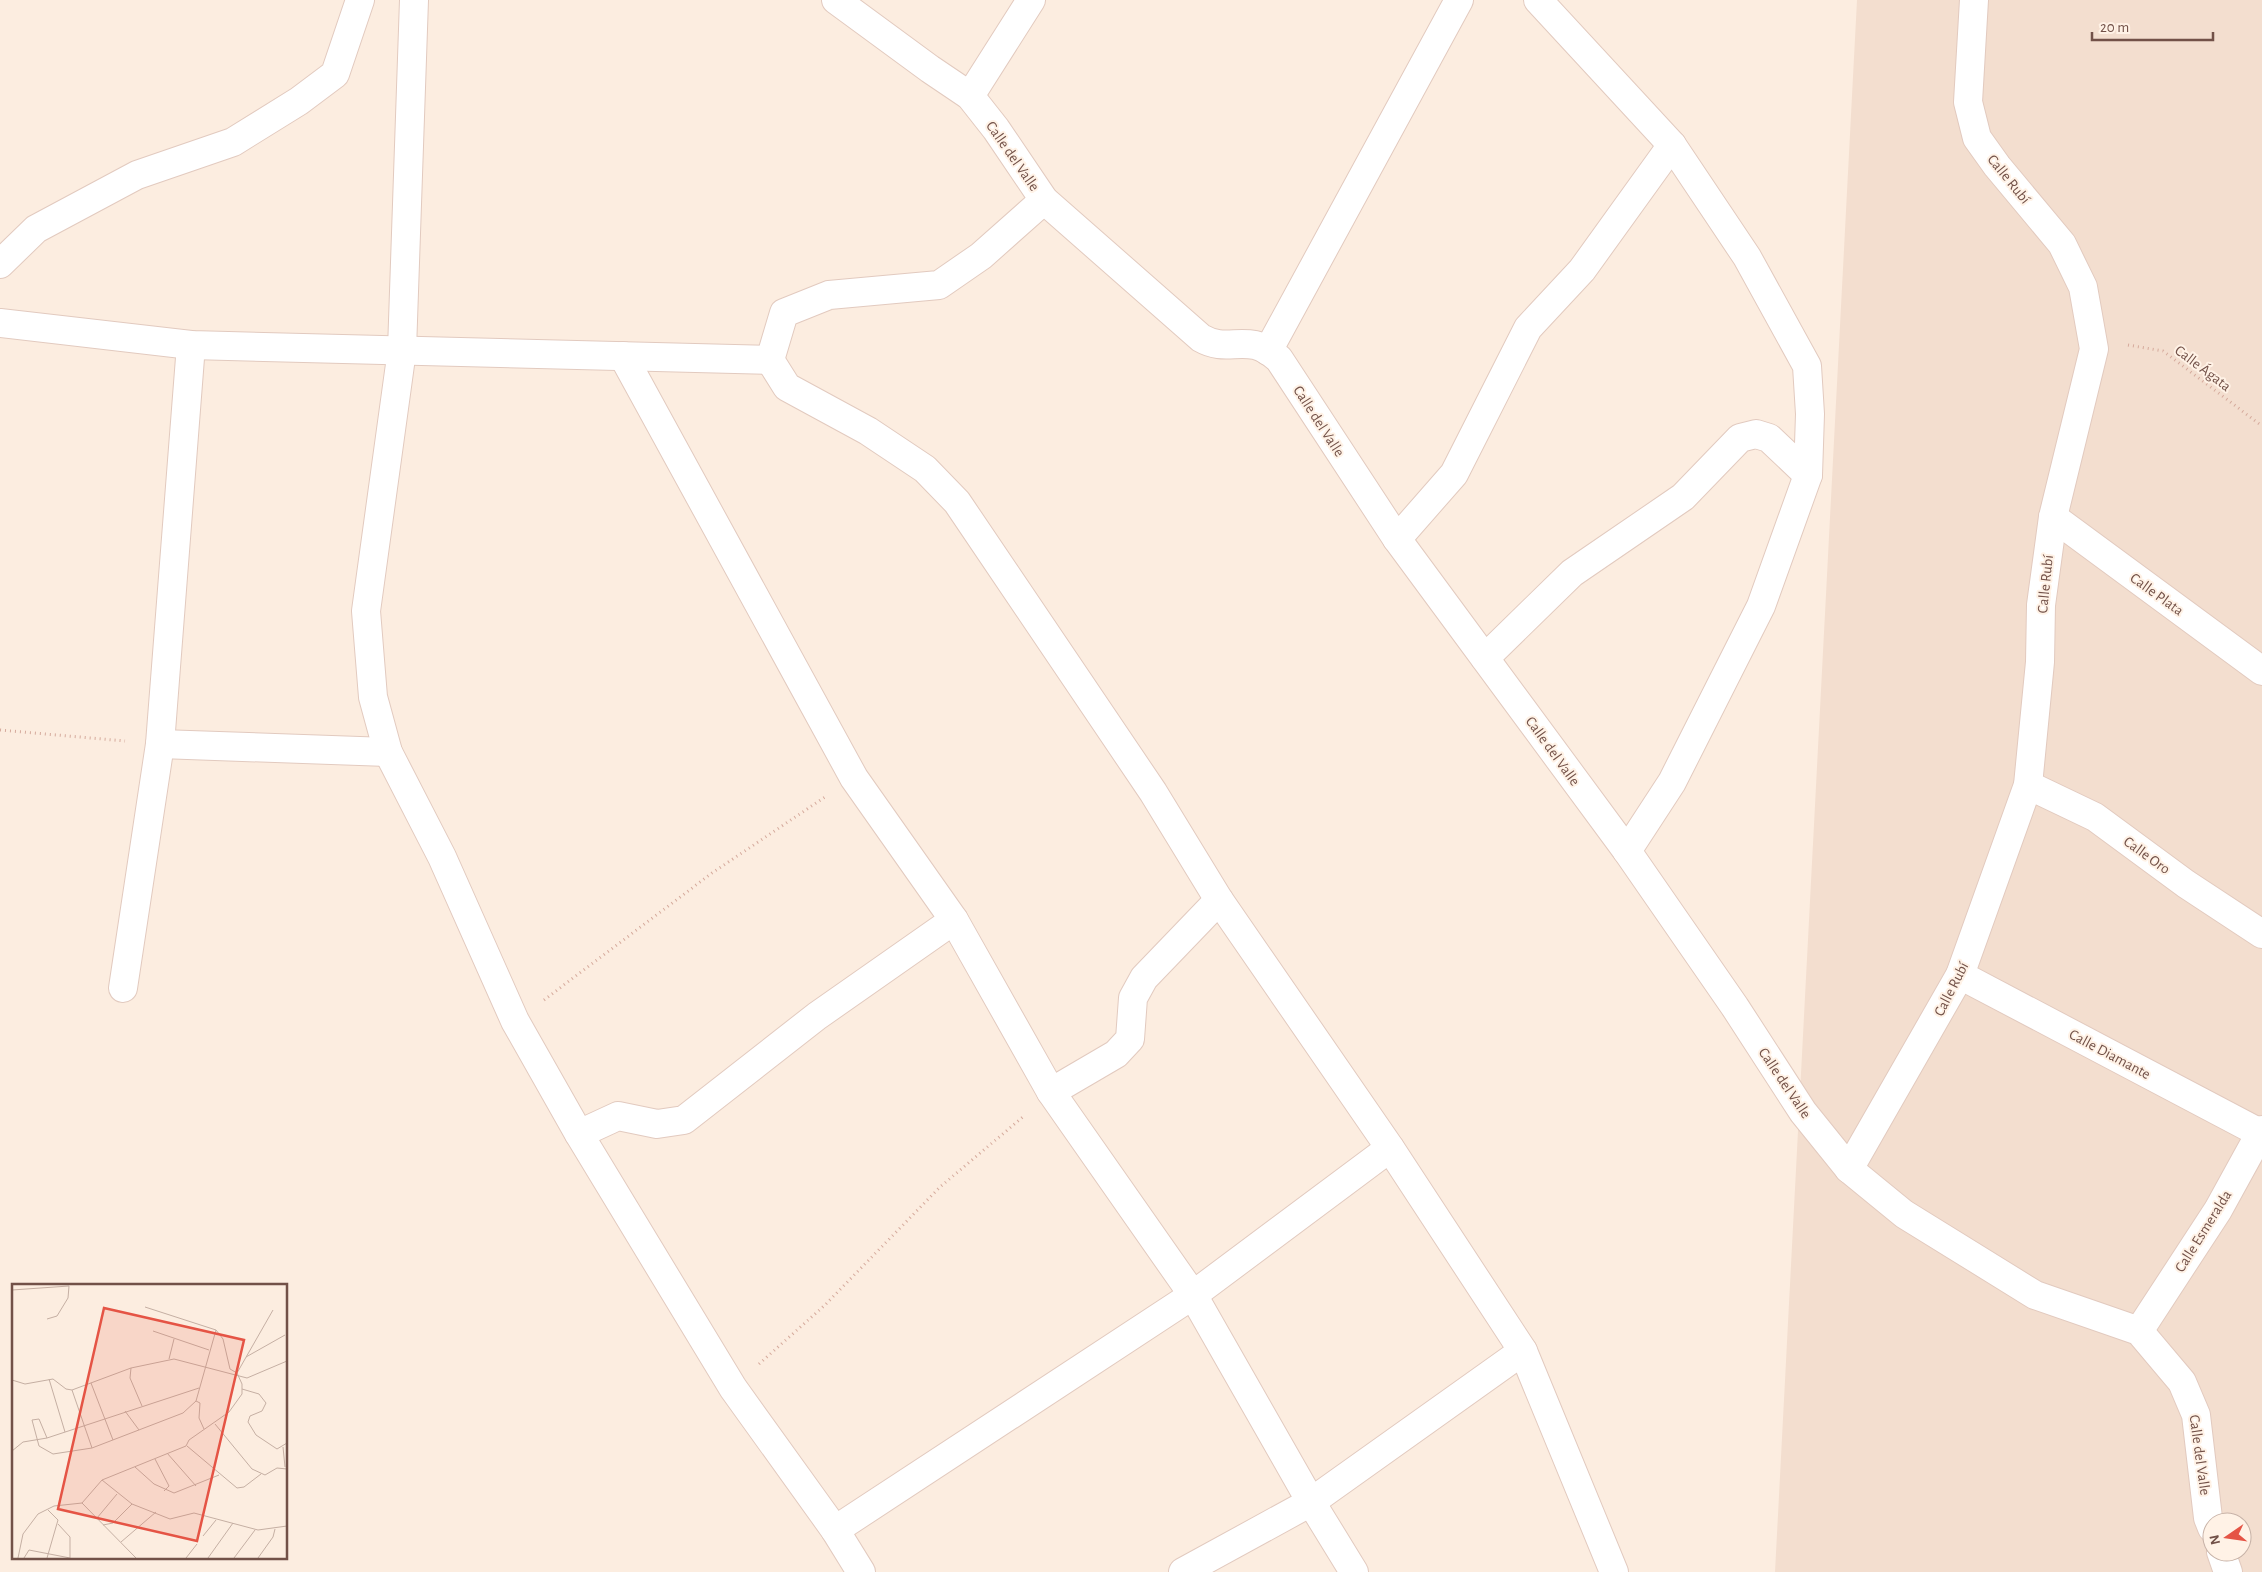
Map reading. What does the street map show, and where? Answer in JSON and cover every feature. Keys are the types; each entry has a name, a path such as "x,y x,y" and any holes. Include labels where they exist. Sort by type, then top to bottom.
{"street":[{"path":"0,264 36,229 137,175 233,142 299,101 335,74 360,0"},
{"path":"414,0 402,350 366,611 373,697 388,752 442,857 515,1021 578,1134 733,1388 835,1530 861,1572"},
{"name":"Calle del Valle","path":"836,0 930,70 970,96 996,129 1044,200 1201,338 1221,346 1254,345 1268,350 1279,359 1397,539 1626,851 1735,1007 1803,1112 1849,1169 1904,1214 2035,1296 2139,1331 2182,1382 2196,1415 2207,1512"},
{"path":"970,96 1031,0"},
{"path":"1268,350 1459,0"},
{"path":"1538,0 1672,145 1747,257 1807,366 1810,414 1808,475 1761,606 1672,782 1626,851"},
{"name":"Calle Rubí","path":"1849,1169 1960,975 2028,785 2040,662 2041,606 2053,517 2094,349 2083,287 2062,244 1997,166 1977,138 1968,102 1974,0"},
{"path":"1397,539 1454,474 1528,328 1582,270 1672,145"},
{"path":"1044,200 981,256 939,285 829,295 784,313 770,360 787,387 868,431 925,469 958,502 1153,792 1219,900 1390,1148 1523,1351 1614,1572"},
{"path":"0,323 191,345 770,360"},
{"path":"123,988 160,744 191,345"},
{"path":"623,356 854,778 954,920 1051,1092 1193,1295 1311,1502 1354,1572"},
{"path":"1485,658 1572,573 1683,498 1740,438 1756,434 1769,438 1808,475"},
{"name":"Calle Plata","path":"2053,517 2262,671"},
{"path":"160,744 388,752"},
{"name":"Calle Oro","path":"2028,785 2095,817 2186,884 2262,934"},
{"path":"1051,1092 1116,1054 1130,1039 1133,998 1144,978 1219,900"},
{"path":"578,1134 618,1116 657,1124 684,1120 817,1016 954,920"},
{"name":"Calle Diamante","path":"1960,975 2261,1131"},
{"name":"Calle Esmeralda","path":"2139,1331 2218,1210 2261,1131"},
{"path":"835,1530 1193,1295 1390,1148"},
{"path":"1183,1572 1311,1502 1523,1351"}],"path":[{"name":"Calle Ágata","path":"2094,349 2132,345 2163,351 2262,426"},
{"path":"0,730 160,744"},
{"path":"515,1021 712,873 854,778"},
{"path":"733,1388 825,1305 940,1187 1051,1092"}],"shaded area":[{"path":"1857,0 2262,0 2262,1572 1775,1572"}]}
